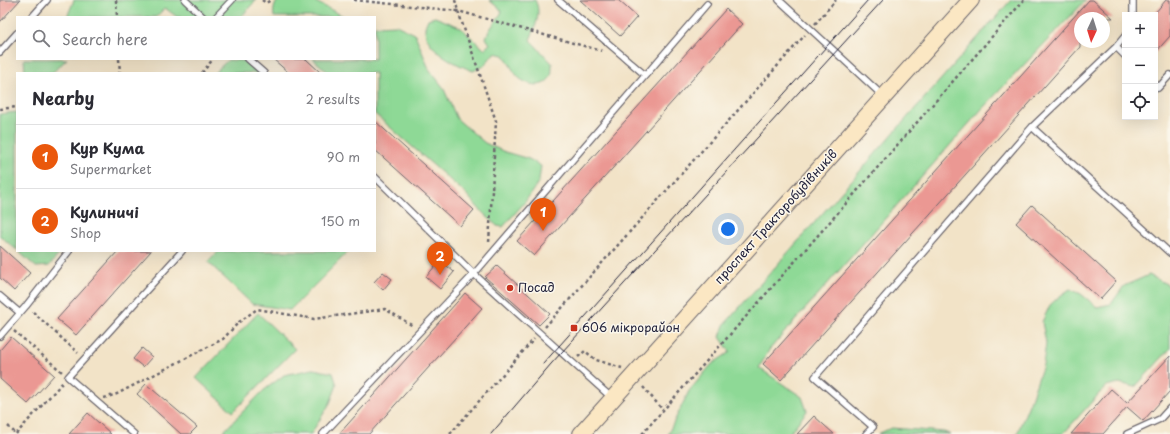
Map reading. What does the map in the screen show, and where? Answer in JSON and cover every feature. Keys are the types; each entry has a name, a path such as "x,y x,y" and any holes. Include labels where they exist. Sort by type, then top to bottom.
{"main road":[{"name":"проспект Тракторобудівників","path":"581,434 971,0"}],"lane":[{"path":"33,16 47,0"},
{"path":"185,0 202,16"},
{"path":"217,16 232,0"},
{"path":"558,0 645,75"},
{"path":"778,0 884,97"},
{"path":"1133,0 1133,12"},
{"path":"323,434 474,274 707,4"},
{"path":"0,52 16,34"},
{"path":"866,434 873,427 815,377 1032,127 1122,40"},
{"path":"1116,47 1122,53"},
{"path":"249,60 263,72"},
{"path":"1158,88 1170,75"},
{"path":"1032,127 1170,253"},
{"path":"376,178 474,274 612,398"},
{"path":"0,336 20,314 68,252"},
{"path":"134,434 68,377 181,252"},
{"path":"0,296 20,314"},
{"path":"1127,434 1160,419 1170,408"}],"path":[{"path":"116,0 117,16"},
{"path":"262,0 266,3 271,0"},
{"path":"354,0 458,12 623,57"},
{"path":"455,0 496,121 488,257"},
{"path":"450,434 836,0"},
{"path":"642,434 1024,0"},
{"path":"119,60 120,72"},
{"path":"203,72 212,60"},
{"path":"0,109 16,107"},
{"path":"26,306 85,358"},
{"path":"96,401 117,394 223,339 239,322 257,309 314,319 385,309 421,331"},
{"path":"8,426 16,434 68,377 9,326"},
{"path":"572,362 585,350 596,360 626,370"},
{"path":"643,387 663,410"}],"green space":[{"path":"74,0 256,0 242,16 176,16 165,8 157,16 67,16"},
{"path":"278,0 312,0 343,16 274,16 274,8"},
{"path":"489,0 535,0 538,15 530,40 552,63 551,76 544,83 536,85 523,81 515,73 504,55 494,53 484,66 473,71 459,65 443,55 430,43 426,36 425,27 428,19 435,17 460,27 484,49 490,44 486,38 487,34 502,11"},
{"path":"1011,0 1086,0 981,110 769,350 759,368 802,397 807,411 789,434 668,434 689,391 712,364 730,352 720,337 724,325"},
{"path":"396,25 415,34 429,69 443,87 457,119 485,143 505,152 529,159 541,166 539,181 525,202 503,227 497,226 466,194 376,115 376,72 328,72 314,60 376,60 376,26"},
{"path":"24,60 66,60 53,72 25,72"},
{"path":"228,60 247,61 259,72 215,72"},
{"path":"16,112 16,249 0,236 0,114"},
{"path":"19,252 61,252 49,266 36,267"},
{"path":"218,252 348,252 290,310 252,304 208,262"},
{"path":"1149,275 1170,286 1170,349 1135,387 1119,383 1106,386 1063,434 1017,434 1043,365 1046,343 1042,322 1050,305 1070,289 1081,294 1097,307 1111,304 1124,286"},
{"path":"258,313 295,349 233,412 196,378"},
{"path":"313,369 333,373 337,385 330,403 311,434 221,434 263,391 284,375"},
{"path":"891,428 944,432 950,434 878,434"}],"building":[{"path":"0,0 20,0 0,22"},
{"path":"580,0 618,0 637,17 620,36"},
{"path":"1089,0 1093,0 1106,12 1078,12"},
{"path":"1166,0 1170,0 1170,36 1158,50 1158,12 1156,12"},
{"path":"726,9 742,24 534,256 517,241"},
{"path":"1074,17 1074,48 1079,48 781,380 763,364"},
{"path":"274,60 307,60 320,72 288,72"},
{"path":"376,122 474,210 460,226 376,151"},
{"path":"1032,205 1116,281 1100,299 1016,223"},
{"path":"0,246 30,273 14,291 0,278"},
{"path":"117,252 150,252 76,335 57,319"},
{"path":"440,260 454,272 440,289 426,277"},
{"path":"497,266 550,314 539,325 485,277"},
{"path":"383,272 392,279 383,290 374,282"},
{"path":"465,293 482,308 369,434 339,434"},
{"path":"11,337 54,375 28,404 0,379 0,350"},
{"path":"142,348 152,357 143,367 133,359"},
{"path":"1170,356 1170,391 1143,421 1127,407 1103,434 1071,434 1111,389 1127,403"},
{"path":"146,384 197,427 190,434 181,434 137,394"},
{"path":"88,413 111,434 69,434"},
{"path":"814,416 834,434 797,434"}],"tram line":[{"path":"543,364 868,0"},
{"path":"491,434 551,364 883,0"}],"place":[{"name":"Кур Кума","path":"543,231"},
{"name":"Кулиничі","path":"440,275"},
{"name":"Посад","path":"510,288"},
{"name":"606 мікрорайон","path":"574,328"}]}
